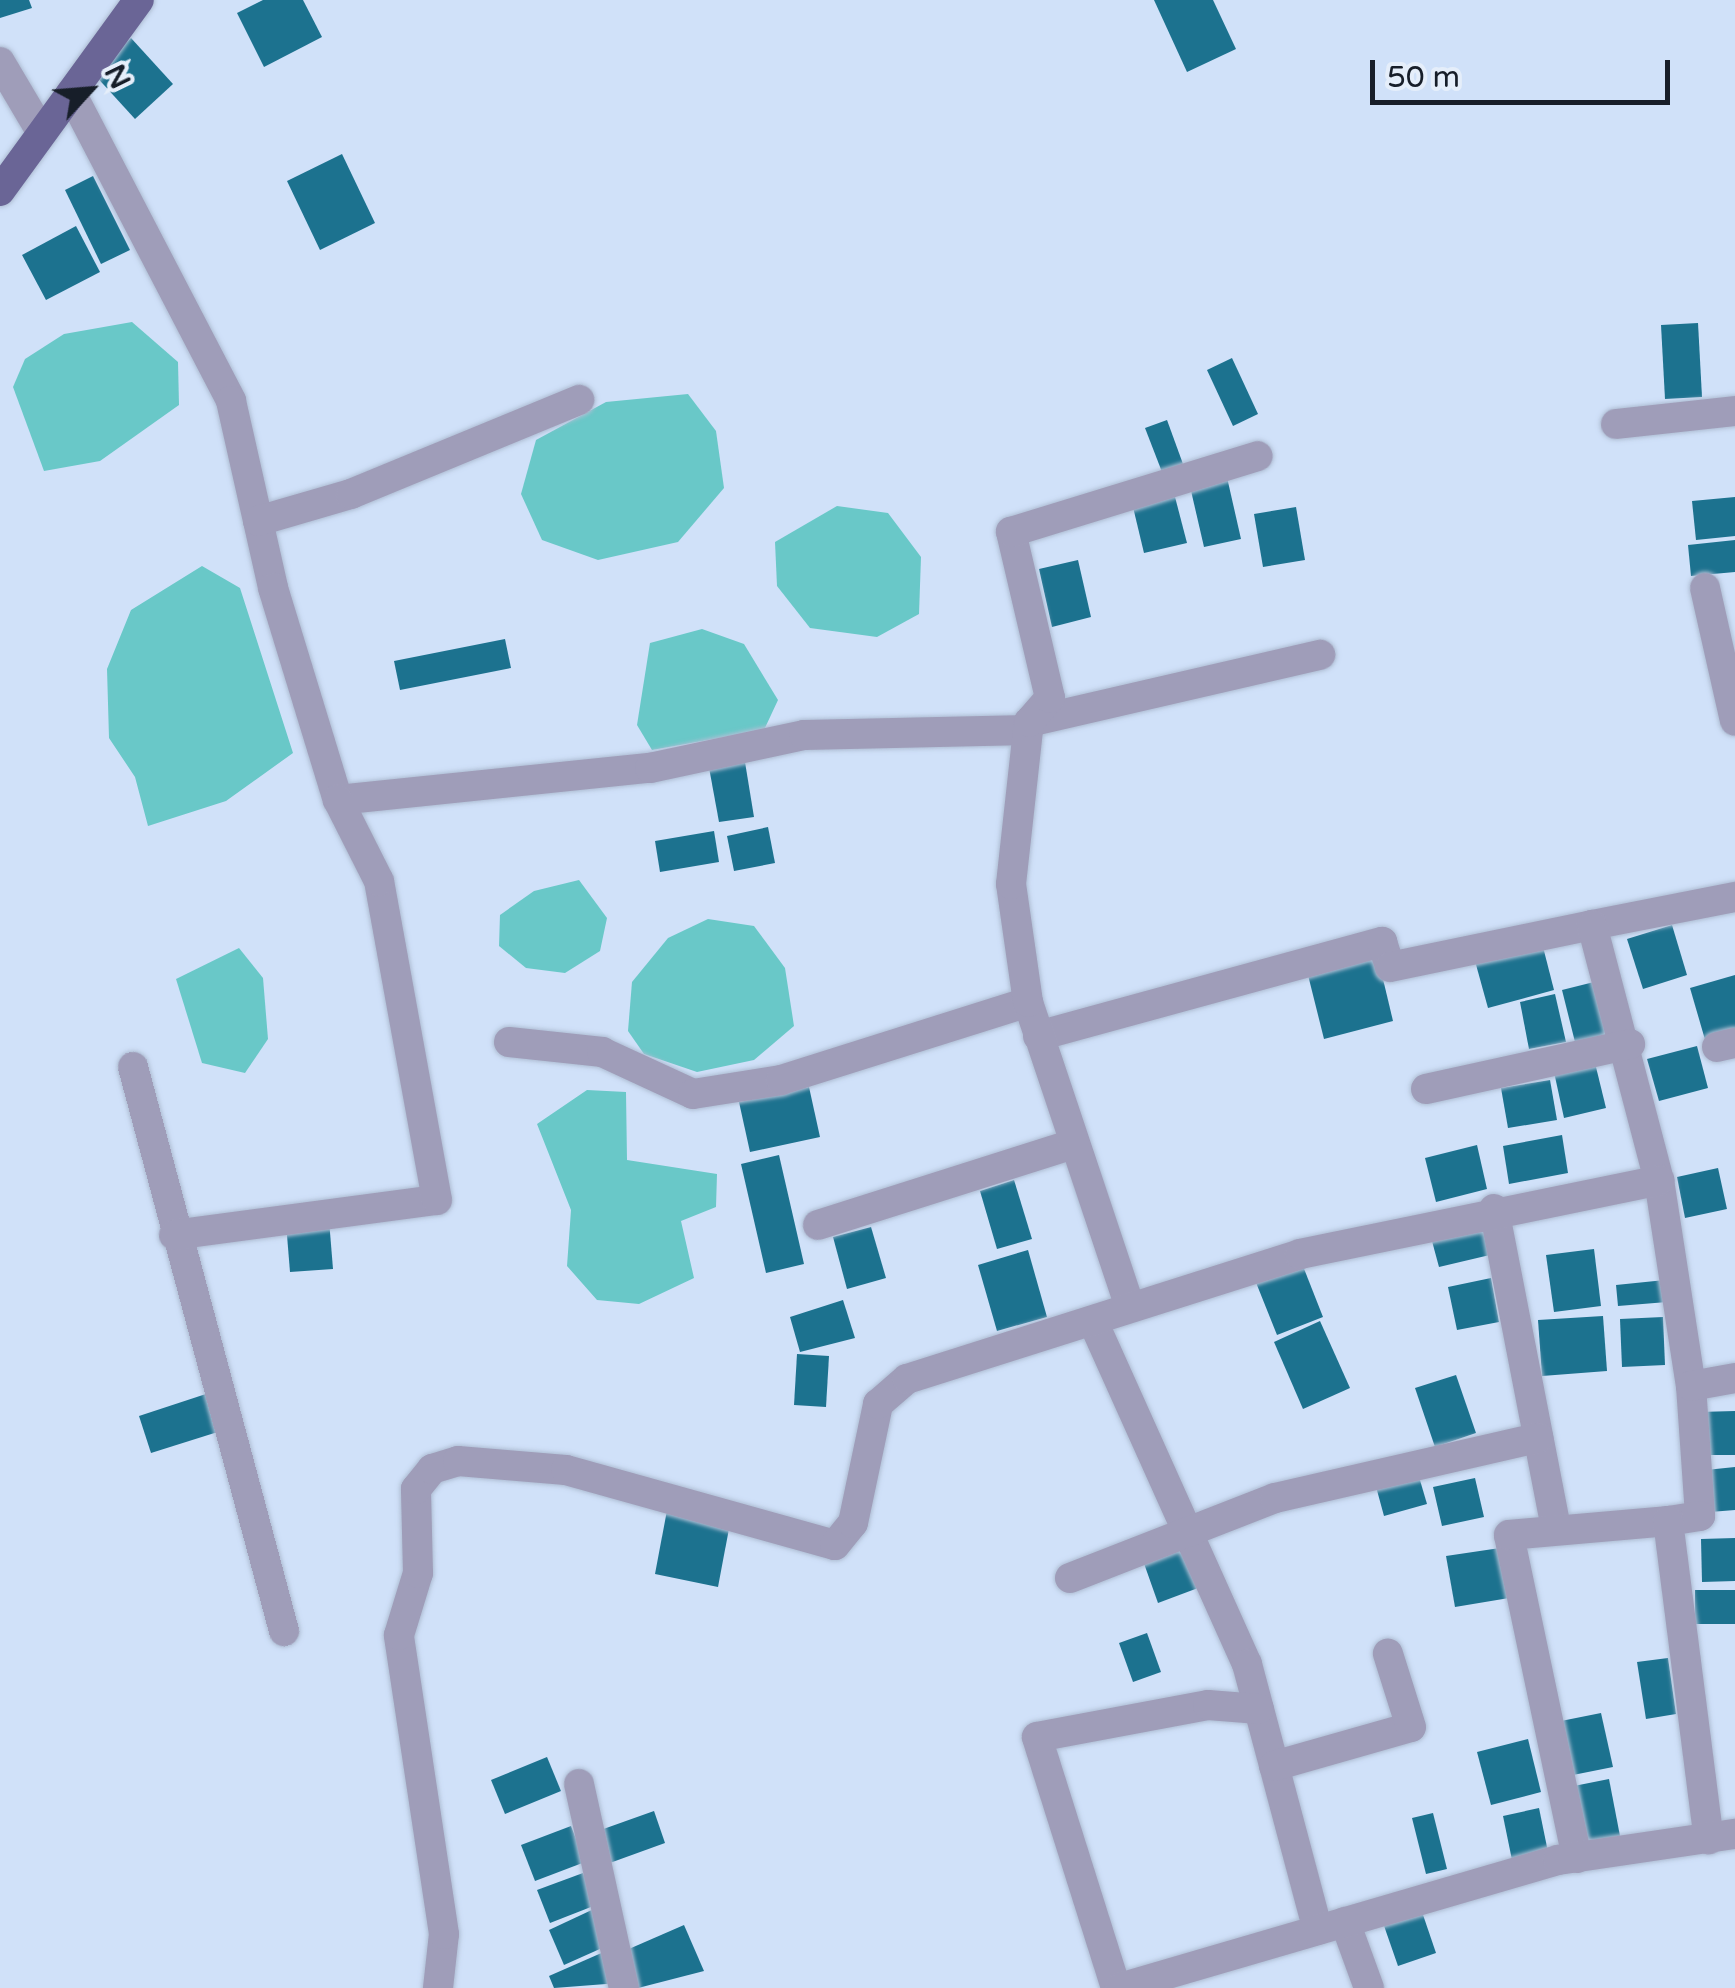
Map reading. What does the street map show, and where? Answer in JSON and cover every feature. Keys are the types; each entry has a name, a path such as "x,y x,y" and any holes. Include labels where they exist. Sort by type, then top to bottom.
{"main road":[{"path":"0,191 139,0"}],"street":[{"path":"0,62 42,133"},
{"path":"71,94 231,400 258,521 338,800 379,880 437,1200 174,1236"},
{"path":"258,521 579,400"},
{"path":"1616,424 1735,411"},
{"path":"1130,1307 1070,1145 1028,1002 1011,884 1028,726 1050,698 1011,532 1258,456"},
{"path":"1706,588 1735,720"},
{"path":"338,800 650,768 804,735 1028,726 1320,656"},
{"path":"1038,1036 1382,942 1390,967 1735,898"},
{"path":"1577,1858 1509,1535 1700,1516 1691,1386 1660,1180 1630,1044 1592,925"},
{"path":"509,1042 602,1052 693,1094 782,1080 1028,1002"},
{"path":"1426,1089 1630,1044"},
{"path":"133,1067 174,1236 284,1631"},
{"path":"818,1225 1070,1145"},
{"path":"438,1988 444,1934 399,1635 418,1574 416,1489 432,1470 458,1461 566,1470 835,1545 853,1524 878,1404 907,1379 1095,1326 1130,1307 1300,1254 1494,1209 1660,1180"},
{"path":"1494,1209 1556,1528"},
{"path":"1095,1326 1193,1533 1259,1709 1274,1766 1332,1926 1369,1988"},
{"path":"1691,1386 1735,1378"},
{"path":"1070,1578 1275,1498 1538,1438"},
{"path":"1259,1709 1208,1705 1037,1737 1118,1988 1577,1858 1722,1836 1668,1521"},
{"path":"1274,1766 1411,1727 1388,1654"},
{"path":"579,1784 624,1988"}],"shaded area":[{"path":"132,322 178,362 179,405 100,461 44,471 13,387 25,359 64,334"},
{"path":"688,394 716,431 724,488 678,542 598,560 542,540 521,494 536,440 606,402"},
{"path":"837,506 888,513 921,557 919,614 877,637 810,628 777,586 775,542"},
{"path":"202,566 240,588 293,753 226,801 148,826 135,777 109,738 107,669 131,610"},
{"path":"702,629 744,644 778,700 764,730 652,750 637,725 650,643"},
{"path":"579,880 607,918 600,951 565,973 526,968 499,946 500,915 534,891"},
{"path":"708,919 754,926 785,968 794,1026 754,1060 697,1072 644,1054 628,1031 632,982 668,938"},
{"path":"239,948 263,978 268,1039 245,1073 202,1063 176,979"},
{"path":"587,1090 626,1092 627,1160 717,1174 716,1207 681,1221 694,1278 639,1304 597,1300 567,1266 571,1210 537,1124"}],"building":[{"path":"0,0 29,0 32,8 0,18"},
{"path":"263,0 303,0 322,37 264,67 237,13"},
{"path":"1154,0 1213,0 1236,49 1187,72"},
{"path":"131,38 173,84 135,119 93,73"},
{"path":"342,154 375,223 320,250 287,181"},
{"path":"93,176 130,250 101,264 65,190"},
{"path":"76,226 100,272 46,300 22,255"},
{"path":"1698,323 1702,397 1665,399 1661,325"},
{"path":"1232,358 1258,414 1233,426 1207,370"},
{"path":"1167,420 1183,464 1162,472 1145,428"},
{"path":"1226,473 1241,539 1204,547 1189,482"},
{"path":"1175,497 1187,543 1144,553 1133,507"},
{"path":"1735,497 1735,536 1696,540 1692,501"},
{"path":"1296,507 1305,560 1263,567 1254,514"},
{"path":"1735,540 1735,572 1691,576 1688,545"},
{"path":"1078,560 1091,617 1052,627 1039,569"},
{"path":"505,639 511,668 400,690 394,661"},
{"path":"744,756 754,817 719,822 708,762"},
{"path":"768,827 775,863 734,871 727,836"},
{"path":"714,831 719,862 660,872 655,841"},
{"path":"1672,925 1687,975 1643,989 1627,939"},
{"path":"1542,943 1554,990 1488,1008 1475,961"},
{"path":"1378,958 1393,1021 1324,1039 1308,975"},
{"path":"1735,975 1735,1034 1706,1043 1690,988"},
{"path":"1598,981 1612,1037 1576,1046 1562,990"},
{"path":"1555,994 1566,1042 1529,1049 1520,1002"},
{"path":"1697,1046 1708,1088 1659,1101 1647,1059"},
{"path":"1595,1063 1606,1108 1564,1118 1554,1072"},
{"path":"1550,1080 1557,1120 1508,1128 1501,1088"},
{"path":"809,1087 820,1137 750,1152 739,1102"},
{"path":"1562,1135 1568,1173 1509,1184 1503,1146"},
{"path":"1477,1145 1487,1189 1436,1202 1425,1158"},
{"path":"779,1155 804,1264 766,1273 741,1164"},
{"path":"1718,1168 1727,1209 1685,1218 1677,1177"},
{"path":"1014,1180 1032,1239 997,1249 980,1191"},
{"path":"1485,1216 1494,1254 1439,1267 1429,1230"},
{"path":"329,1220 333,1269 290,1272 286,1223"},
{"path":"871,1227 886,1278 847,1289 833,1237"},
{"path":"1594,1249 1601,1306 1554,1312 1546,1255"},
{"path":"1028,1250 1047,1317 997,1331 978,1265"},
{"path":"1299,1256 1323,1317 1277,1335 1253,1275"},
{"path":"1491,1278 1499,1322 1457,1330 1448,1287"},
{"path":"1665,1280 1667,1302 1618,1306 1616,1285"},
{"path":"843,1300 855,1338 800,1352 790,1317"},
{"path":"1603,1316 1607,1371 1542,1376 1538,1320"},
{"path":"1663,1317 1665,1365 1622,1367 1620,1319"},
{"path":"1320,1321 1350,1388 1303,1409 1274,1342"},
{"path":"797,1354 829,1356 826,1407 794,1405"},
{"path":"1456,1375 1476,1433 1435,1447 1415,1388"},
{"path":"212,1392 224,1430 151,1453 139,1416"},
{"path":"1735,1411 1735,1455 1700,1455 1699,1412"},
{"path":"1735,1467 1735,1510 1710,1512 1706,1470"},
{"path":"1417,1470 1427,1504 1384,1516 1375,1483"},
{"path":"1475,1478 1484,1517 1442,1526 1433,1487"},
{"path":"668,1505 731,1518 718,1587 655,1574"},
{"path":"1190,1537 1206,1585 1158,1603 1141,1555"},
{"path":"1735,1538 1735,1581 1702,1582 1701,1539"},
{"path":"1500,1548 1509,1598 1455,1607 1446,1556"},
{"path":"1695,1590 1735,1590 1735,1624 1695,1624"},
{"path":"1147,1633 1161,1672 1133,1682 1119,1643"},
{"path":"1668,1658 1676,1714 1646,1719 1637,1662"},
{"path":"1601,1713 1613,1767 1573,1775 1561,1721"},
{"path":"1528,1739 1541,1792 1491,1805 1477,1752"},
{"path":"547,1757 561,1791 505,1814 491,1780"},
{"path":"1609,1779 1620,1836 1586,1843 1574,1786"},
{"path":"1539,1808 1548,1852 1512,1860 1503,1816"},
{"path":"654,1811 665,1843 607,1864 595,1832"},
{"path":"1433,1813 1447,1869 1426,1874 1412,1818"},
{"path":"571,1826 585,1862 535,1881 521,1845"},
{"path":"583,1873 596,1905 550,1923 537,1890"},
{"path":"1420,1906 1436,1953 1398,1966 1382,1920"},
{"path":"596,1908 611,1944 564,1965 549,1930"},
{"path":"684,1925 704,1971 638,1988 622,1952"},
{"path":"606,1951 619,1983 554,1988 549,1976"}]}
